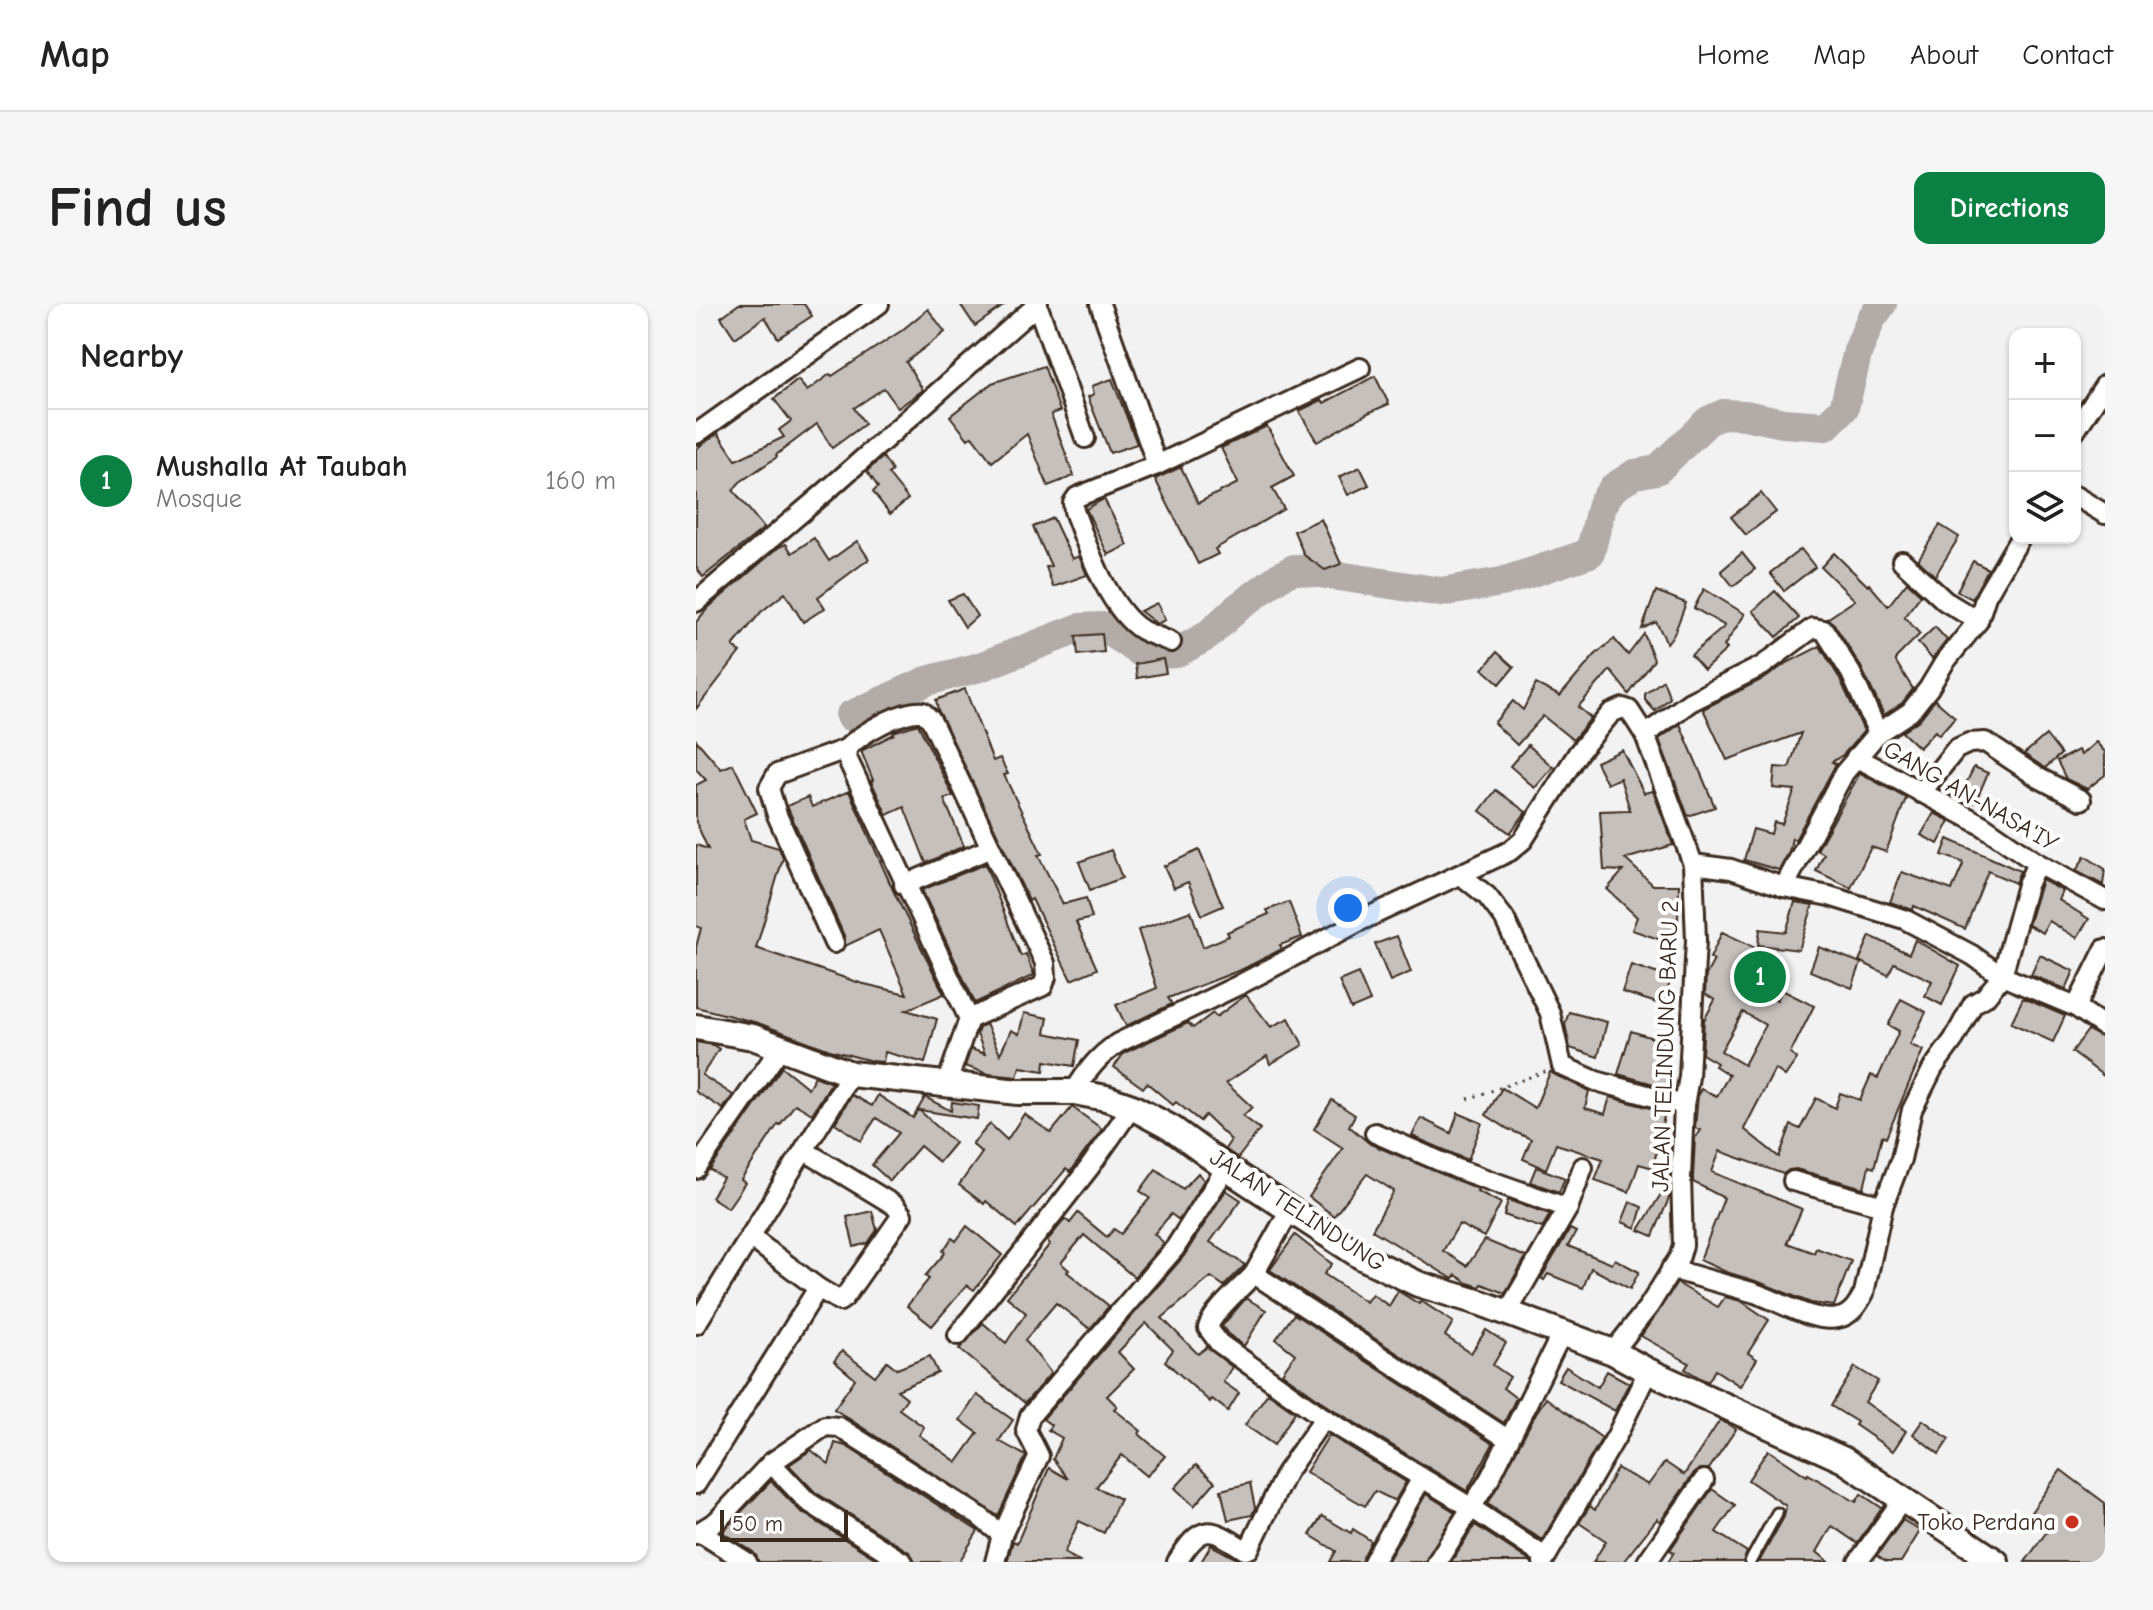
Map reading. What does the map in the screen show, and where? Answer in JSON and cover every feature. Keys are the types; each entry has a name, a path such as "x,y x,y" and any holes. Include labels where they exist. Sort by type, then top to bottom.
{"main road":[{"name":"JALAN TELINDUNG","path":"696,1027 738,1033 851,1074 1018,1092 1074,1092 1132,1107 1171,1128 1226,1168 1376,1264 1418,1284 1613,1352 1844,1460 1996,1562"}],"street":[{"path":"696,434 879,304"},
{"path":"696,602 1038,304 1085,438"},
{"path":"1100,304 1157,465"},
{"path":"1171,642 1143,630 1129,619 1104,583 1074,511 1073,503 1077,497 1157,465 1360,368"},
{"path":"2081,422 2105,385"},
{"path":"2081,500 2105,514"},
{"path":"1784,887 1844,773 1878,733 1910,712 1978,621 1986,596 2016,544"},
{"path":"1902,561 1945,601 1978,621"},
{"path":"1645,735 1690,702 1762,666 1818,627 1824,630 1851,673 1878,733"},
{"name":"JALAN TELINDUNG BARU 2","path":"1074,1092 1089,1066 1118,1043 1239,985 1362,920 1498,859 1523,840 1578,753 1611,713 1623,708 1629,710 1645,735 1693,864 1696,955 1689,1077 1684,1105 1681,1177 1683,1245 1649,1306 1613,1352"},
{"path":"834,943 777,815 769,788 777,774 846,749 857,738 912,711 923,712 931,720 1045,963 1043,986 969,1019"},
{"path":"1921,793 1956,749 1969,743 1985,742 2039,778 2081,800"},
{"path":"846,749 847,758 904,885 969,1019 946,1086"},
{"name":"GANG AN-NASA'IY","path":"1856,757 1982,825 2037,863 2105,900"},
{"path":"904,885 991,848"},
{"path":"1671,1269 1757,1294 1814,1316 1843,1317 1856,1306 1864,1293 1883,1206 1901,1159 1912,1110 1933,1068 1954,1039 1973,1004 1985,997 2002,976 2027,885 2037,863"},
{"path":"1693,864 1731,869 1784,887 1829,896 1904,919 1972,955 2002,976 2076,1007 2105,1027"},
{"path":"1461,875 1487,896 1504,918 1550,1013 1562,1066 1596,1081 1684,1105"},
{"path":"2076,1007 2105,949"},
{"path":"696,1169 781,1047"},
{"path":"696,1324 851,1074"},
{"path":"958,1335 1089,1168 1132,1107"},
{"path":"1375,1133 1460,1170 1568,1208"},
{"path":"750,1237 840,1301 902,1215 894,1205 805,1151"},
{"path":"1507,1313 1568,1208 1583,1167"},
{"path":"995,1562 1002,1535 1039,1456 1026,1430 1030,1416 1175,1248 1226,1168"},
{"path":"1793,1181 1883,1206"},
{"path":"1290,1210 1254,1274 1211,1317 1210,1335 1324,1418 1470,1507 1544,1560 1617,1435 1648,1371"},
{"path":"1254,1274 1509,1440"},
{"path":"696,1484 818,1288"},
{"path":"1437,1562 1490,1478 1562,1333"},
{"path":"1177,1562 1187,1546 1210,1531 1220,1533 1245,1550 1249,1549 1286,1473 1324,1418"},
{"path":"747,1562 698,1534 717,1521 771,1463 825,1426 839,1427 967,1508 1002,1535"},
{"path":"771,1463 807,1501 903,1562"},
{"path":"1373,1562 1422,1478"},
{"path":"1647,1562 1704,1480"},
{"path":"1858,1562 1903,1499"}],"lane":[{"path":"1750,1562 1777,1513"}],"path":[{"path":"1468,1099 1562,1066"}],"building":[{"path":"739,304 804,304 812,316 778,338 765,317 735,338 721,317"},
{"path":"960,304 1006,304 975,326"},
{"path":"928,309 945,332 906,362 923,390 898,408 884,388 854,408 865,424 832,448 817,424 740,482 733,490 764,528 703,577 696,567 696,449 718,433 736,460 784,437 779,430 791,421 774,399 798,380 807,391 901,331"},
{"path":"1044,366 1060,411 1051,414 1074,476 1048,486 1027,434 992,462 972,436 968,439 950,416 992,383"},
{"path":"1375,376 1389,404 1317,442 1299,411 1322,400 1324,403"},
{"path":"1112,379 1137,444 1110,453 1088,397 1094,394 1092,386"},
{"path":"1267,426 1294,476 1272,488 1284,509 1215,549 1218,554 1198,564 1155,479 1181,467 1198,503 1238,483 1221,448"},
{"path":"883,457 892,471 888,474 908,499 890,514 873,492 878,487 867,471"},
{"path":"1360,467 1369,485 1348,495 1339,477"},
{"path":"1761,493 1776,512 1746,535 1731,517"},
{"path":"1104,499 1128,545 1108,555 1086,509"},
{"path":"1053,518 1072,559 1079,556 1087,575 1053,587 1046,567 1051,566 1033,527"},
{"path":"1321,519 1341,564 1325,570 1304,555 1294,531"},
{"path":"1940,525 1959,537 1935,576 1918,560"},
{"path":"814,538 829,561 857,541 869,559 818,597 825,608 803,622 785,593 761,612 733,646 740,652 696,709 696,622 779,547 786,544 792,553"},
{"path":"1801,549 1815,567 1784,591 1770,573"},
{"path":"1742,553 1755,569 1733,586 1721,571"},
{"path":"1834,553 1888,606 1907,582 1921,595 1904,617 1920,634 1896,658 1913,689 1902,703 1884,715 1861,667 1834,624 1827,619 1855,600 1821,567"},
{"path":"1973,561 1988,569 1972,599 1957,591"},
{"path":"1704,589 1745,614 1724,646 1727,649 1704,670 1691,655 1725,626 1694,608"},
{"path":"1656,591 1686,603 1674,634 1667,643 1656,622 1642,629"},
{"path":"1775,591 1799,618 1777,637 1753,611"},
{"path":"963,594 977,616 965,627 948,600"},
{"path":"1157,603 1165,620 1157,624 1140,611"},
{"path":"1935,627 1947,640 1932,659 1918,643"},
{"path":"1102,634 1104,652 1078,655 1076,636"},
{"path":"1644,634 1654,660 1629,694 1610,670 1578,707 1591,718 1573,740 1543,716 1517,745 1494,723 1513,701 1523,710 1536,684 1560,696 1595,655 1614,639 1628,655"},
{"path":"1820,646 1840,679 1864,731 1844,754 1832,762 1836,764 1795,840 1792,838 1789,852 1779,870 1744,860 1753,829 1771,834 1774,822 1782,824 1795,790 1773,788 1775,767 1789,768 1801,733 1727,760 1703,709"},
{"path":"1497,652 1514,667 1500,684 1483,669"},
{"path":"1163,659 1166,673 1137,678 1135,664"},
{"path":"1663,680 1670,698 1655,711 1645,700 1645,694"},
{"path":"965,689 993,761 1000,758 1008,774 1004,775 1063,904 1086,898 1092,918 1076,922 1097,969 1071,980 1032,899 1029,901 938,710 936,700"},
{"path":"1935,700 1955,717 1939,735 1935,731 1919,748 1902,732 1919,720"},
{"path":"918,724 953,796 944,799 964,846 926,863 904,807 887,815 861,751 893,732"},
{"path":"1680,724 1715,807 1688,816 1659,739"},
{"path":"2046,735 2061,754 2045,768 2024,754"},
{"path":"696,740 721,769 733,764 757,813 744,819 751,840 779,848 783,858 756,948 860,983 907,994 879,930 845,946 845,938 787,806 808,797 812,807 849,791 944,994 906,1010 937,1019 925,1063 885,1052 883,1062 872,1061 830,1050 758,1023 696,1007 696,947 701,928 696,926 696,845 708,849 696,822 696,785 706,780 696,769"},
{"path":"2096,742 2105,752 2105,775 2087,789 2066,779 2057,761 2078,750 2081,755"},
{"path":"1528,745 1553,767 1535,788 1510,766"},
{"path":"1622,750 1644,793 1653,791 1673,845 1625,859 1653,885 1679,885 1678,921 1670,943 1632,930 1637,917 1607,889 1623,871 1604,870 1600,811 1630,810 1620,778 1607,784 1596,762"},
{"path":"1974,767 1988,773 1975,803 1960,796"},
{"path":"1860,773 1906,798 1886,852 1871,847 1851,888 1816,871 1824,854 1817,850"},
{"path":"1496,790 1526,812 1510,833 1480,811"},
{"path":"1934,813 1950,821 1938,844 1921,835"},
{"path":"1948,839 2020,871 2015,883 1988,871 1965,929 1914,906 1913,910 1890,902 1902,872 1952,890 1963,865 1942,855"},
{"path":"1111,850 1122,878 1090,890 1079,862"},
{"path":"1199,850 1223,906 1202,915 1188,882 1174,888 1164,866"},
{"path":"2085,856 2105,869 2103,885 2076,871"},
{"path":"985,864 1021,956 1026,954 1034,975 975,1003 922,890"},
{"path":"2042,880 2063,891 2059,900 2089,919 2077,938 2049,921 2043,933 2028,925"},
{"path":"1289,902 1302,937 1280,945 1282,949 1243,969 1168,998 1172,1004 1126,1026 1116,1005 1157,988 1138,930 1191,911 1203,947 1229,936 1227,932 1269,914 1267,910"},
{"path":"1795,902 1813,905 1799,950 1758,945 1760,929 1786,932"},
{"path":"1722,932 1754,947 1740,979 1777,1000 1782,990 1814,1006 1790,1054 1797,1059 1785,1076 1775,1069 1744,1129 1779,1157 1791,1125 1800,1129 1816,1098 1835,1108 1840,1093 1860,1100 1871,1075 1878,1078 1899,1031 1888,1025 1901,999 1926,1012 1910,1045 1923,1050 1886,1138 1882,1136 1874,1168 1869,1166 1864,1188 1796,1169 1783,1174 1720,1151 1712,1172 1802,1209 1787,1243 1814,1253 1816,1248 1851,1261 1834,1306 1811,1303 1700,1260 1724,1198 1693,1182 1695,1138 1700,1130 1695,1128 1698,1095 1701,1089 1717,1096 1729,1075 1702,1054 1704,1020 1715,1000 1705,994 1706,975 1714,960 1710,958","holes":["1743,1012 1765,1025 1744,1065 1721,1051"]},
{"path":"1397,936 1411,972 1390,981 1375,944"},
{"path":"1870,936 1909,954 1915,940 1960,966 1942,1005 1925,996 1932,981 1894,963 1888,975 1859,961"},
{"path":"1819,947 1861,963 1852,988 1810,971"},
{"path":"2040,955 2074,971 2066,989 2031,975"},
{"path":"1631,965 1671,978 1663,1005 1622,992"},
{"path":"1358,973 1370,1001 1351,1009 1339,981"},
{"path":"1246,995 1271,1027 1289,1018 1303,1045 1270,1064 1267,1056 1226,1083 1252,1107 1243,1116 1260,1129 1238,1158 1225,1149 1231,1140 1205,1115 1200,1121 1176,1102 1173,1105 1147,1083 1143,1088 1114,1067 1124,1053 1188,1023 1193,1028 1213,1013 1216,1017"},
{"path":"2023,998 2065,1016 2053,1042 2011,1023"},
{"path":"1569,1012 1607,1022 1598,1057 1570,1048 1565,1024"},
{"path":"1024,1013 1048,1018 1045,1033 1079,1040 1074,1066 1045,1061 1044,1071 1020,1067 1017,1077 989,1074 965,1066 971,1049 985,1054 977,1034 979,1028 986,1024 1000,1054 1011,1030 1019,1034"},
{"path":"2088,1030 2105,1039 2105,1077 2072,1052"},
{"path":"1631,1031 1662,1041 1654,1066 1672,1071 1668,1088 1618,1074"},
{"path":"696,1042 719,1049 702,1075 733,1095 723,1109 696,1092"},
{"path":"782,1067 808,1088 815,1076 831,1083 812,1114 795,1104 778,1124 741,1180 745,1183 728,1208 711,1197 723,1178 710,1170"},
{"path":"1550,1072 1589,1091 1585,1108 1605,1114 1610,1097 1665,1112 1653,1168 1639,1164 1629,1192 1595,1180 1603,1159 1556,1144 1546,1169 1523,1159 1531,1139 1486,1115 1502,1088 1535,1108"},
{"path":"852,1095 872,1106 878,1095 913,1118 925,1097 951,1111 952,1102 979,1106 977,1119 919,1110 955,1143 939,1162 920,1146 890,1181 872,1165 899,1133 876,1118 861,1141 835,1123"},
{"path":"1332,1100 1355,1115 1349,1126 1370,1144 1478,1189 1501,1203 1484,1237 1459,1224 1443,1251 1467,1266 1485,1240 1526,1257 1505,1293 1482,1284 1480,1287 1468,1283 1456,1275 1453,1279 1372,1230 1394,1191 1367,1174 1334,1216 1309,1197 1343,1148 1314,1129"},
{"path":"1072,1107 1102,1129 1070,1172 1066,1169 1017,1227 986,1201 984,1204 959,1185 982,1153 972,1144 990,1124 1007,1140 1024,1114 1051,1133"},
{"path":"1458,1113 1482,1123 1468,1160 1412,1136 1421,1118 1451,1133"},
{"path":"1536,1167 1565,1178 1559,1192 1530,1182"},
{"path":"1156,1169 1183,1189 1198,1173 1204,1180 1179,1220 1171,1214 1154,1234 1164,1243 1134,1277 1084,1235 1061,1263 1069,1270 1067,1272 1109,1306 1090,1329 1056,1303 1025,1340 1051,1373 1025,1403 959,1349 983,1323 1006,1343 1026,1313 1007,1297 1050,1244 1047,1241 1065,1219 1070,1223 1078,1213 1107,1237 1114,1229 1121,1234 1150,1198 1140,1191"},
{"path":"1664,1189 1670,1196 1653,1236 1639,1230"},
{"path":"1226,1190 1241,1200 1210,1242 1245,1265 1224,1286 1211,1277 1162,1318 1198,1354 1207,1347 1232,1367 1223,1382 1239,1393 1228,1411 1212,1399 1210,1402 1165,1361 1173,1350 1146,1323 1118,1352 1134,1369 1107,1396 1117,1406 1114,1409 1165,1456 1147,1476 1122,1455 1096,1487 1120,1499 1104,1533 1079,1521 1064,1553 1081,1562 1007,1562 1013,1541 1017,1543 1049,1468 1068,1479 1053,1459 1062,1438 1048,1430 1051,1425 1043,1419 1184,1256"},
{"path":"1508,1200 1550,1214 1542,1228 1504,1215"},
{"path":"1630,1202 1642,1207 1636,1228 1622,1222"},
{"path":"872,1211 877,1230 868,1243 854,1247 847,1217"},
{"path":"967,1226 1002,1255 974,1290 967,1285 932,1326 907,1306 929,1279 925,1276 945,1253 943,1251 952,1238 956,1241"},
{"path":"1570,1229 1576,1232 1568,1246 1612,1264 1615,1259 1639,1272 1630,1289 1591,1268 1583,1288 1548,1274 1544,1280 1541,1278"},
{"path":"1295,1235 1332,1264 1324,1274 1366,1302 1372,1294 1389,1306 1398,1291 1419,1304 1421,1301 1453,1322 1445,1336 1471,1353 1486,1330 1506,1343 1493,1365 1510,1377 1503,1388 1516,1398 1504,1423 1270,1270"},
{"path":"1677,1283 1718,1307 1725,1297 1741,1301 1769,1320 1748,1353 1757,1359 1740,1386 1715,1370 1708,1382 1702,1379 1685,1369 1689,1363 1641,1336"},
{"path":"1246,1298 1266,1310 1244,1346 1222,1326"},
{"path":"1294,1314 1493,1444 1467,1491 1331,1408 1282,1373 1295,1354 1276,1339"},
{"path":"842,1351 875,1376 887,1361 897,1369 930,1356 938,1373 897,1390 907,1398 899,1409 924,1427 919,1435 957,1462 978,1433 960,1420 977,1395 1013,1420 999,1441 1026,1456 998,1516 834,1409 855,1379 834,1361"},
{"path":"1566,1367 1598,1387 1607,1371 1629,1383 1615,1411 1558,1380"},
{"path":"1855,1367 1878,1381 1865,1402 1906,1431 1893,1451 1831,1406"},
{"path":"1268,1393 1295,1412 1274,1445 1245,1425"},
{"path":"1546,1398 1602,1438 1542,1540 1488,1504"},
{"path":"1720,1420 1736,1429 1709,1469 1694,1473 1660,1522 1657,1519 1623,1562 1593,1562 1606,1541 1579,1523 1590,1506 1595,1510 1617,1468 1648,1485 1665,1462 1684,1475"},
{"path":"1923,1420 1949,1439 1939,1454 1913,1434"},
{"path":"1329,1435 1406,1482 1395,1501 1375,1491 1365,1506 1306,1472"},
{"path":"835,1443 846,1446 978,1531 959,1562 915,1562 909,1552 815,1492 789,1465 811,1450 829,1464"},
{"path":"1768,1450 1807,1476 1856,1502 1861,1494 1882,1508 1857,1543 1832,1526 1817,1552 1829,1562 1759,1562 1784,1517 1786,1506 1748,1480"},
{"path":"1196,1465 1215,1482 1194,1506 1175,1488"},
{"name":"Toko Perdana","path":"2061,1470 2105,1503 2105,1562 2025,1562 2048,1530 2029,1515"},
{"path":"771,1481 800,1511 881,1562 759,1562 753,1552 722,1532"},
{"path":"1250,1483 1255,1508 1252,1515 1228,1520 1221,1490"},
{"path":"1712,1489 1735,1505 1716,1532 1747,1552 1743,1562 1668,1562 1674,1552 1670,1550"},
{"path":"1426,1494 1455,1512 1425,1562 1387,1562"},
{"path":"1322,1516 1351,1533 1353,1529 1371,1541 1361,1562 1330,1562 1336,1551 1310,1535"},
{"path":"1903,1520 1920,1531 1901,1562 1886,1562 1877,1556"},
{"path":"1475,1525 1531,1562 1451,1562"},
{"path":"1211,1545 1239,1560 1254,1562 1201,1562"}],"waterway":[{"path":"850,716 927,681 980,667 1080,628 1104,627 1145,655 1176,653 1207,636 1236,609 1294,569 1441,592 1502,582 1590,553 1602,504 1613,488 1635,474 1657,470 1708,421 1723,414 1826,426 1844,408 1858,351 1871,319 1882,304"}],"place":[{"name":"Mushalla At Taubah","path":"1760,977"},
{"name":"Toko Perdana","path":"2072,1522"}]}
